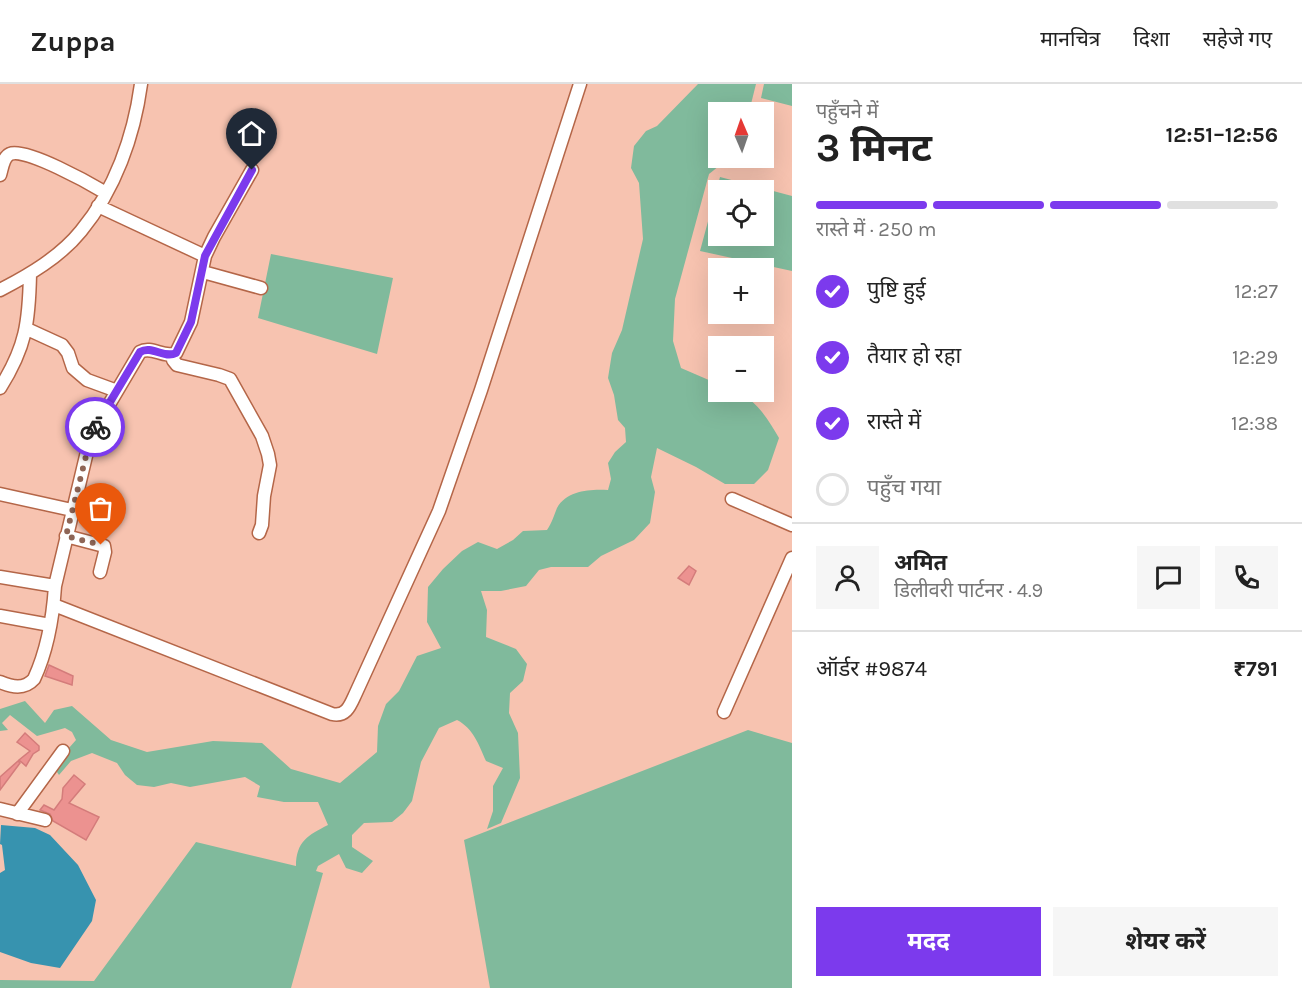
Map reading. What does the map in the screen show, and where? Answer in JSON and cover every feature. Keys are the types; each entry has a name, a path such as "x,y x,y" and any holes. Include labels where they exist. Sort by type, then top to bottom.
{"street":[{"path":"0,290 30,274 81,232 106,193 120,162 132,130 141,84"},
{"path":"54,605 332,714 345,713 439,510 481,390 580,84"},
{"path":"0,175 7,156 11,153 21,154 74,174 106,193"},
{"path":"252,170 205,256 188,332 173,355 173,360 177,365 230,379 262,436 270,465 259,533"},
{"path":"98,206 205,256"},
{"path":"203,272 261,288"},
{"path":"0,388 16,360 27,329 30,274"},
{"path":"27,329 62,345 68,353 73,368 87,380 117,391"},
{"path":"0,681 9,686 18,687 34,679 44,651 66,536 92,435 140,352 144,349 173,355"},
{"path":"0,494 72,510"},
{"path":"732,499 792,525"},
{"path":"66,536 104,546 105,552 100,572"},
{"path":"724,712 792,558"},
{"path":"0,577 55,586"},
{"path":"0,616 50,625"},
{"path":"17,814 63,752"},
{"path":"0,809 45,820"}],"green space":[{"path":"698,84 756,84 752,102 708,102 708,168 716,168 709,174 675,299 673,341 681,368 708,380 708,402 753,402 761,410 779,438 768,470 754,484 725,484 657,448 651,477 655,492 650,523 634,540 601,556 588,567 551,567 539,570 526,586 501,591 481,591 487,610 486,637 516,649 527,664 523,681 510,693 509,713 518,733 520,778 501,823 487,829 493,811 493,786 503,768 486,761 471,732 457,720 439,728 421,762 412,801 403,813 392,822 364,823 352,835 352,847 373,861 362,873 346,868 339,854 318,866 316,871 323,873 291,988 0,988 0,980 94,981 196,842 296,866 301,845 315,832 328,825 318,802 284,802 257,797 260,786 245,777 190,787 171,783 154,787 137,785 125,775 117,763 92,753 71,761 59,775 53,766 76,740 72,732 65,728 37,736 10,715 2,723 8,730 0,731 0,709 25,701 45,723 54,710 72,706 111,740 147,752 213,741 262,743 291,769 340,783 377,752 378,726 386,704 399,691 417,656 441,648 427,622 428,587 443,569 462,551 478,542 497,549 523,531 547,530 561,502 573,494 608,490 611,479 608,463 615,452 626,442 625,428 618,420 614,395 608,378 612,353 622,330 643,239 639,183 631,168 634,146 646,131 657,126"},
{"path":"764,84 792,84 792,106 761,98"},
{"path":"774,191 792,196 792,271 774,267 774,258 732,258 700,251 708,221 708,246 774,246"},
{"path":"271,254 393,278 377,354 258,318"},
{"path":"748,730 792,743 792,988 490,988 464,840"}],"water":[{"path":"1,825 35,828 50,835 78,865 96,900 92,921 60,968 31,963 0,952 0,873 5,870 0,844"}],"building":[{"path":"689,566 696,571 689,585 678,578"},
{"path":"49,665 73,676 72,685 45,676"},
{"path":"25,733 39,746 39,750 33,754 26,766 19,760 30,751 17,742"},
{"path":"18,761 20,763 0,790 0,777"},
{"path":"74,775 85,784 69,803 99,817 86,840 53,821 50,814 40,810 44,805 54,810 62,799 63,788"}],"way so far":[{"path":"95,427 66,536 101,545"}],"route":[{"path":"95,427 140,352 148,349 169,355 176,353 191,322 205,256 252,170"}]}
